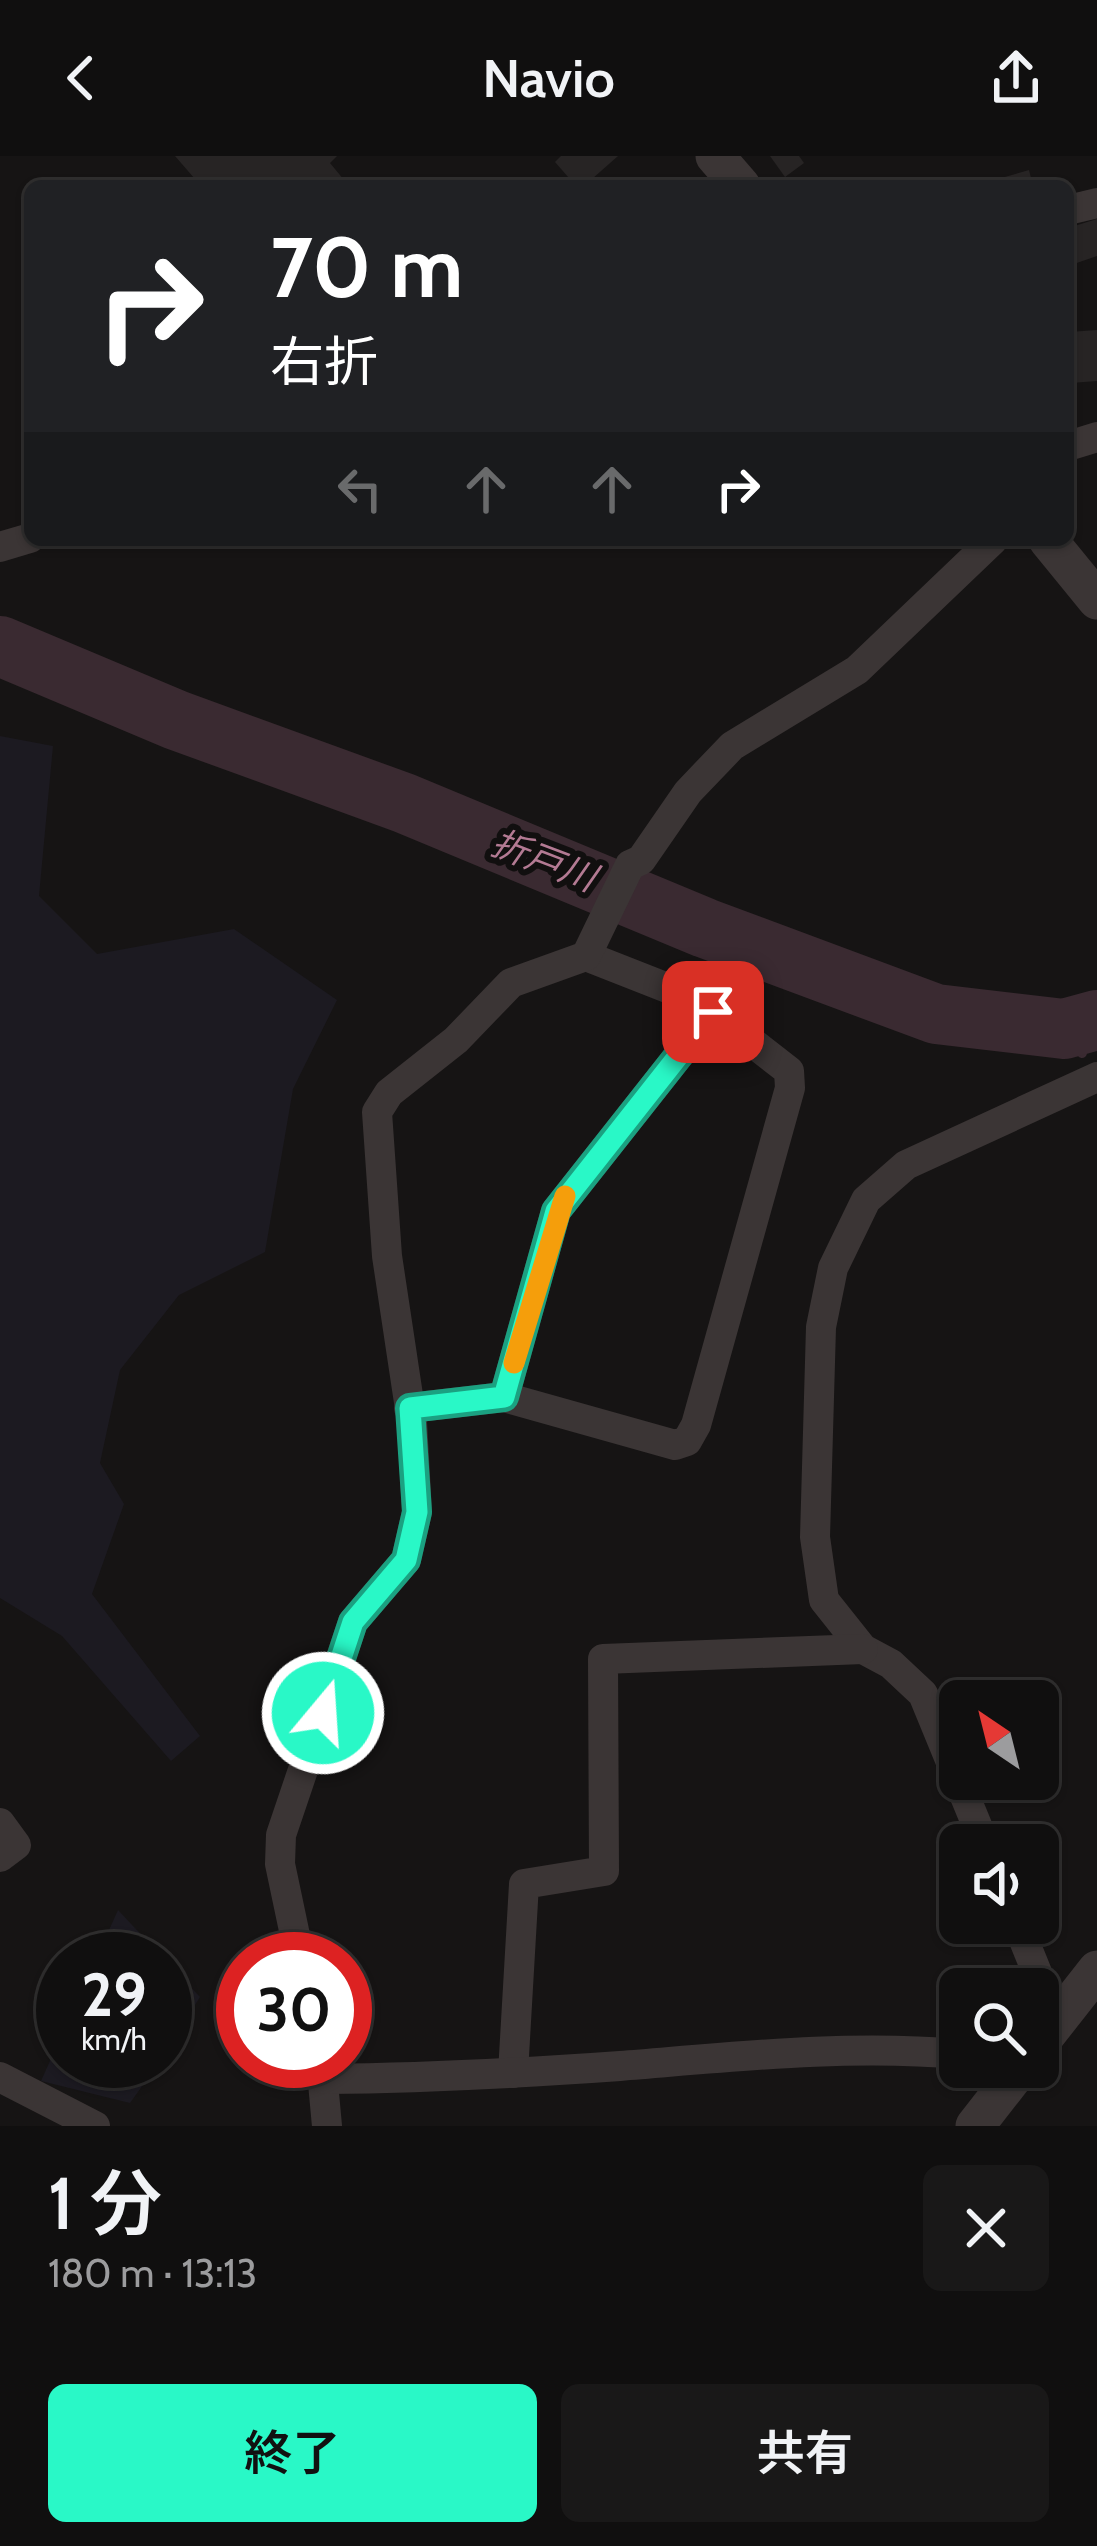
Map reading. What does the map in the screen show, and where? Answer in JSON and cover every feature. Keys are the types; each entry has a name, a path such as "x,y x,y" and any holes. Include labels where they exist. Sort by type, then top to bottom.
{"street":[{"path":"716,156 735,180"},
{"path":"586,956 630,866 640,860 688,792 732,746 857,670 987,546"},
{"path":"1053,546 1097,600"},
{"path":"294,1932 280,1864 281,1834 353,1622 406,1560 417,1512 410,1408 387,1256 377,1112 389,1093 456,1040 512,983 586,956 665,984 713,1012 789,1071 790,1088 696,1425 687,1441 675,1445 504,1397 410,1408"},
{"path":"504,1397 556,1211 713,1012"},
{"path":"976,1824 923,1694 891,1664 863,1649 824,1600 815,1537 820,1460 815,1406 821,1327 833,1268 866,1200 906,1165 1097,1077"},
{"path":"513,2073 524,1884 604,1871 603,1659 863,1649"},
{"path":"0,1823 16,1845 0,1857"},
{"path":"1059,2019 1097,1970"},
{"path":"372,2071 513,2073 739,2055 939,2052"},
{"path":"0,2078 95,2126"},
{"path":"324,2088 327,2126"},
{"path":"975,2126 1005,2088"}],"shaded area":[{"path":"0,736 53,746 39,896 97,954 234,929 337,1000 293,1089 265,1252 179,1295 120,1370 100,1463 124,1504 92,1594 200,1736 171,1761 62,1636 0,1598"},
{"path":"118,1910 139,1932 108,1932"},
{"path":"69,2088 141,2088 130,2103"}],"building":[{"path":"175,156 337,156 330,163 344,180 196,180"},
{"path":"561,156 618,156 591,180 571,180 555,162"},
{"path":"770,156 799,156 804,163 785,177"},
{"path":"1029,170 1032,180 994,180"},
{"path":"1097,219 1097,256 1074,264 1074,226"},
{"path":"1097,330 1097,381 1074,383 1074,332"}],"waterway":[{"name":"折戸川","path":"0,646 176,720 404,803 705,928 936,1014 1064,1029 1097,1020"},
{"path":"1064,1029 1082,1053"}],"slow traffic":[{"path":"514,1363 556,1211 565,1196"}],"route":[{"path":"323,1713 353,1622 406,1560 417,1512 410,1408 504,1397 556,1211 713,1012"}]}
